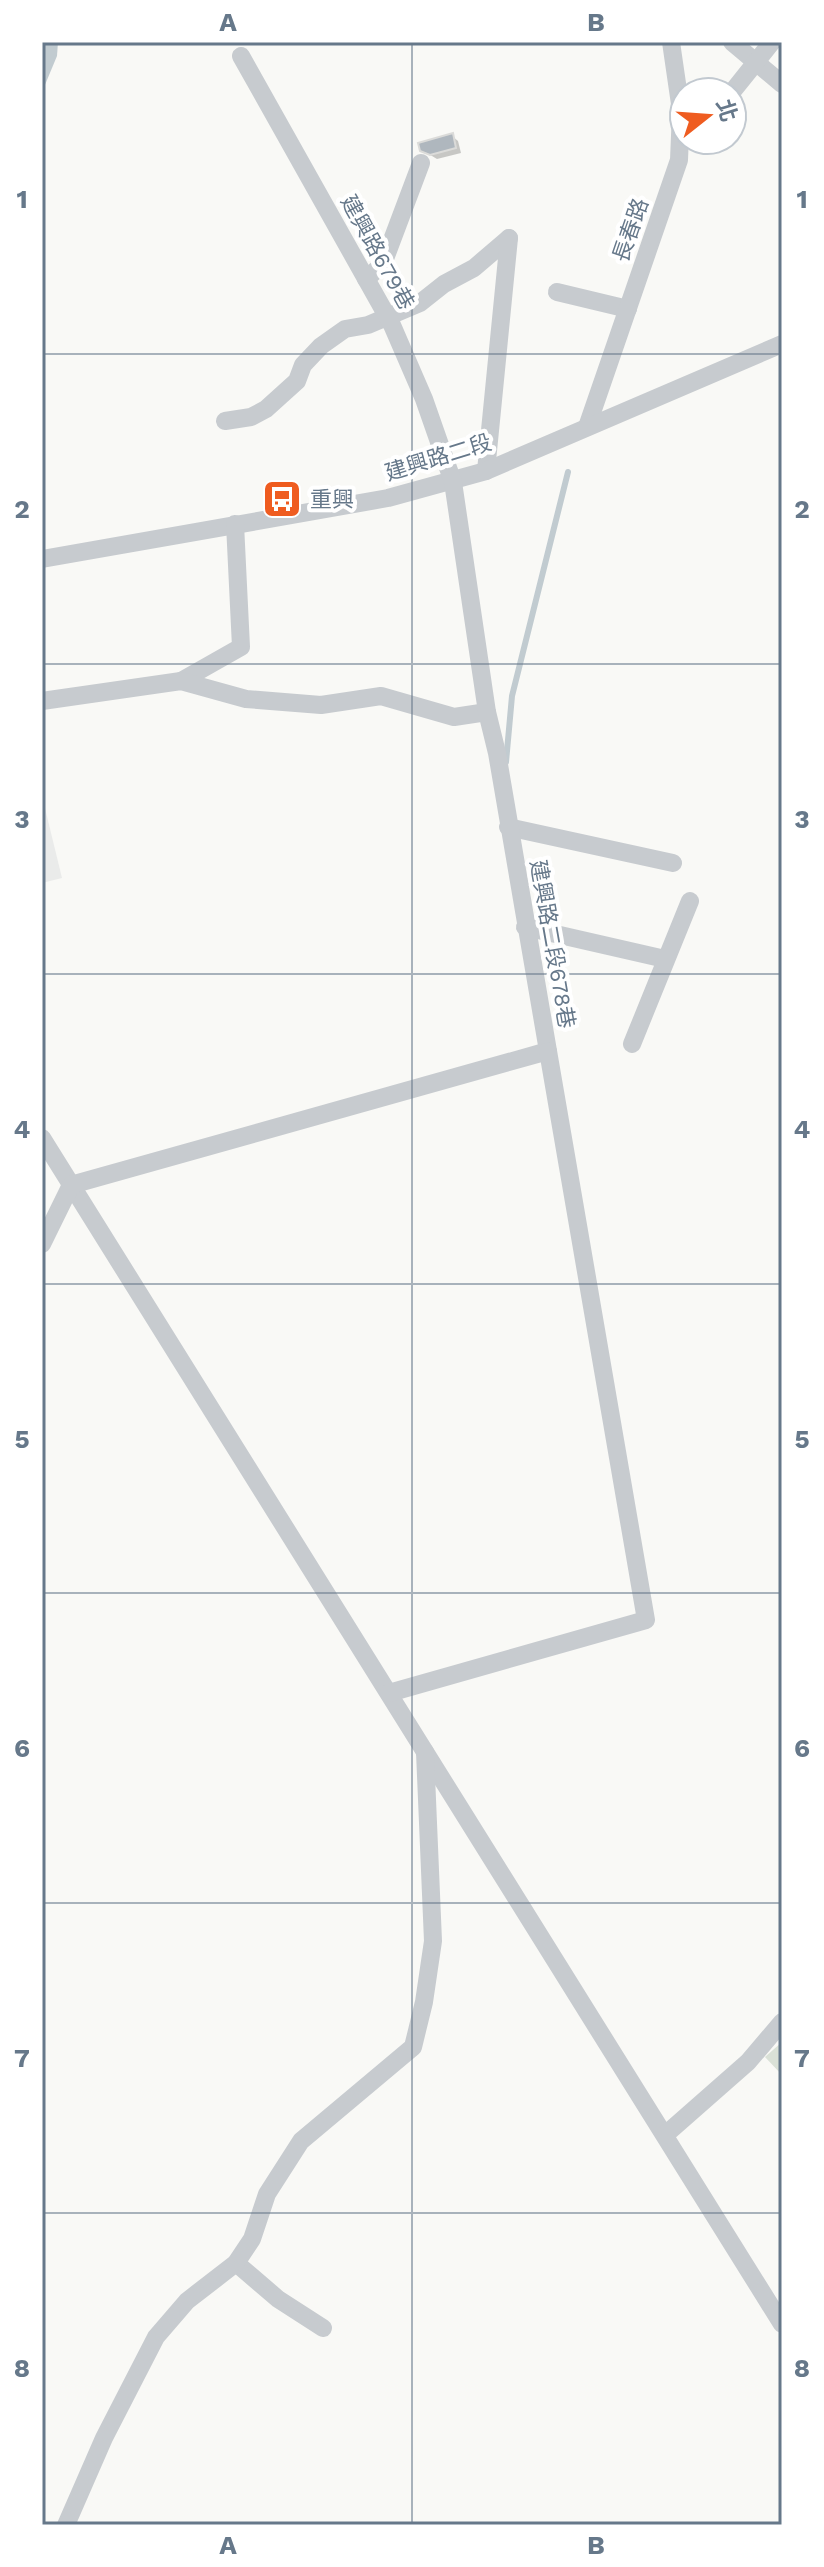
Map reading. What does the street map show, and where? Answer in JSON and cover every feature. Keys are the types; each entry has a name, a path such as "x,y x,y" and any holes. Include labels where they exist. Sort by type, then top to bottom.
{"street":[{"path":"732,42 782,84"},
{"path":"745,76 772,42"},
{"name":"長春路","path":"587,427 679,160 681,111 669,43"},
{"name":"建興路679巷","path":"241,56 387,317 424,399 453,482"},
{"path":"679,160 682,156"},
{"path":"366,279 383,264 421,163"},
{"path":"225,421 251,417 266,409 297,381 303,365 321,346 345,329 368,325 420,303 444,284 474,268 509,238 486,471"},
{"path":"557,292 628,309"},
{"name":"建興路二段","path":"42,559 388,498 453,482 486,471 782,344"},
{"name":"建興路二段678巷","path":"71,1185 548,1051 497,753 487,712 453,482"},
{"path":"42,701 181,681 241,647 235,524"},
{"path":"181,681 246,699 321,705 381,696 454,717 487,712"},
{"path":"508,827 673,863"},
{"path":"632,1044 690,901"},
{"path":"525,927 665,959"},
{"path":"389,1693 646,1620 548,1051"},
{"path":"42,1138 782,2324"},
{"path":"42,1244 71,1185"},
{"path":"66,2525 104,2438 156,2337 187,2301 236,2263 252,2239 267,2194 301,2141 413,2047 433,1941 425,1749"},
{"path":"665,2135 748,2062 782,2022"},
{"path":"236,2263 278,2299 323,2328"}],"shaded area":[{"path":"42,42 58,42 57,56 42,92"},
{"path":"42,796 62,878 42,883"},
{"path":"782,2042 782,2075 765,2057"}],"building":[{"path":"453,133 456,148 430,155 420,151 418,143"}],"waterway":[{"path":"506,762 512,696 568,472"}],"place":[{"name":"重興","path":"282,499"}]}
